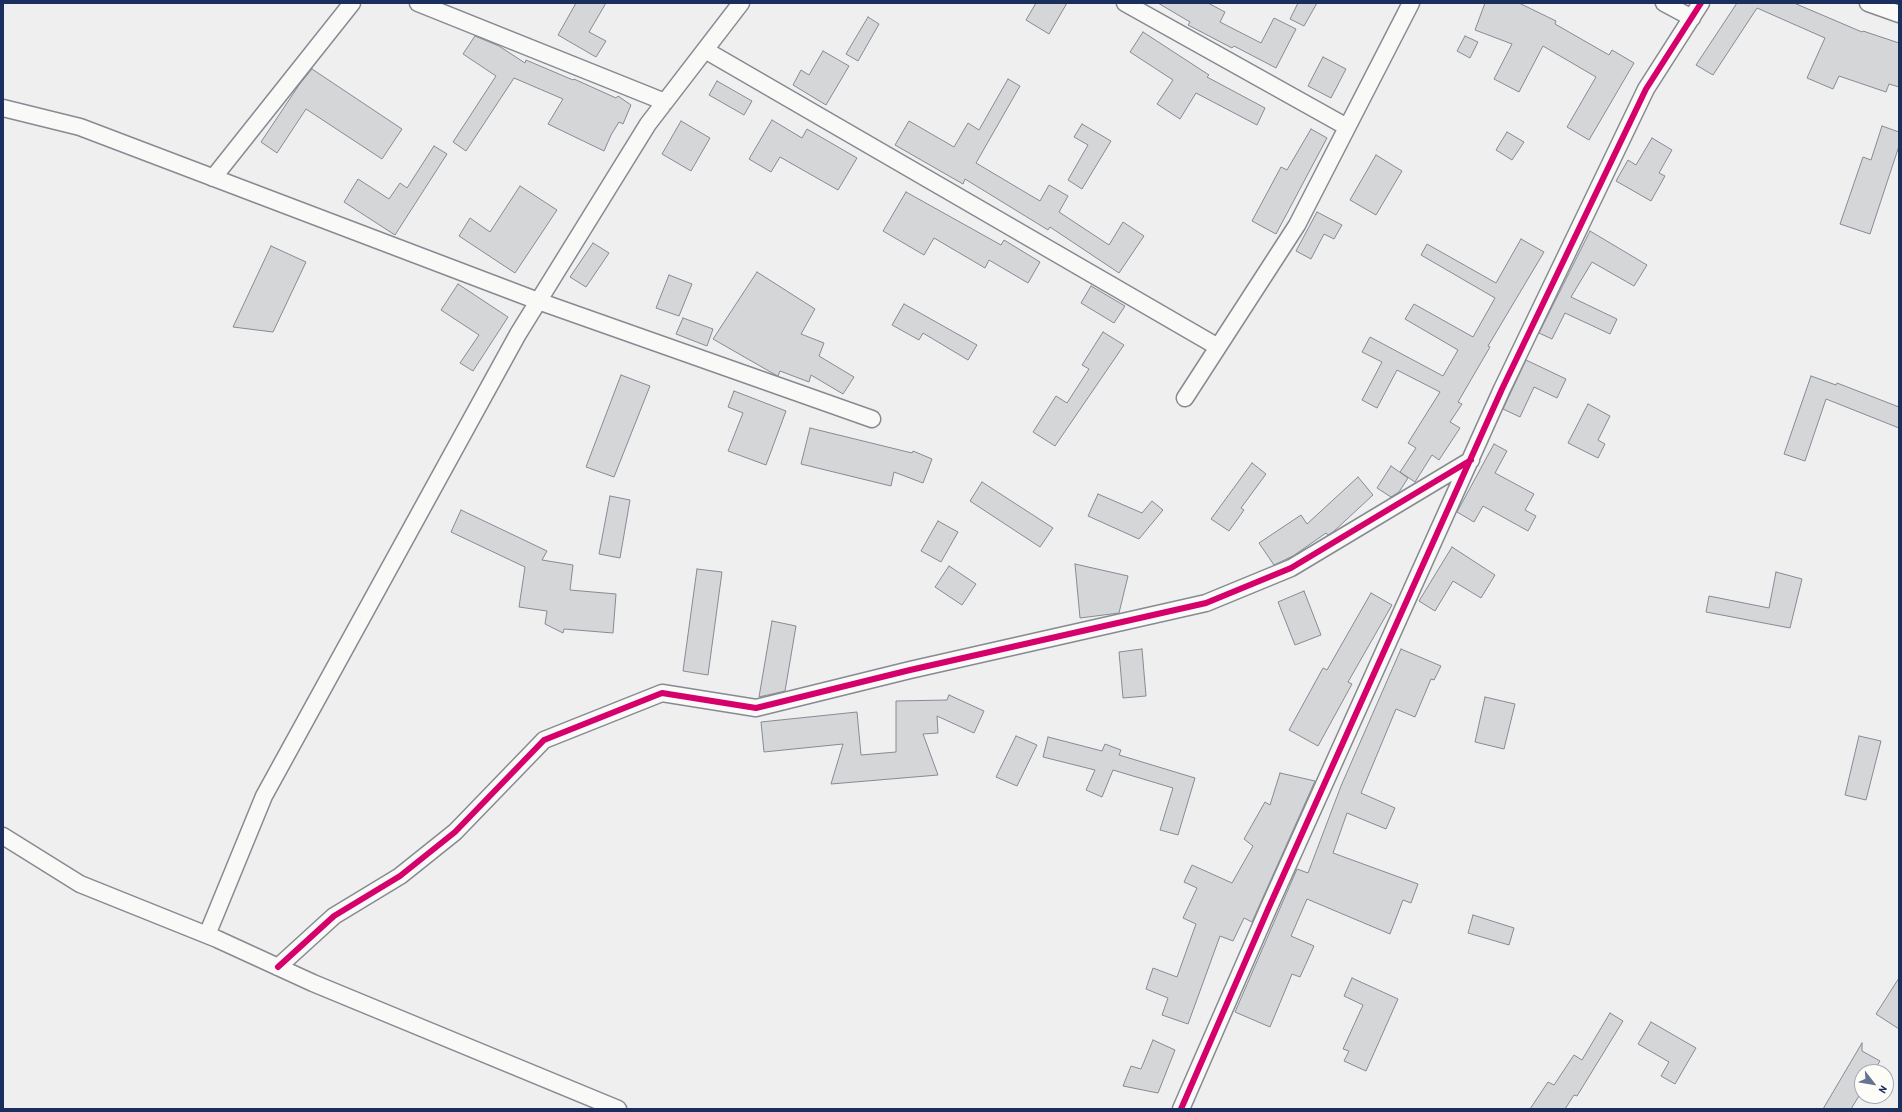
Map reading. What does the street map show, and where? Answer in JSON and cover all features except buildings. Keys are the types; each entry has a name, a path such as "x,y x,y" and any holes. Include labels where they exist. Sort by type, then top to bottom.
{"street":[{"path":"214,178 352,3"},
{"path":"418,3 665,102"},
{"path":"207,935 264,796 518,334 648,124 741,3"},
{"path":"1125,3 1348,127"},
{"path":"1185,398 1297,225 1411,3"},
{"path":"1664,3 1692,18"},
{"path":"1181,1109 1502,389 1646,89 1701,3"},
{"path":"1868,3 1899,14"},
{"path":"705,50 1218,347"},
{"path":"3,108 80,127 538,301 872,419"},
{"path":"278,967 334,916 400,876 455,832 544,740 662,693 756,708 910,670 1206,603 1291,568 1470,460"},
{"path":"3,836 80,884 207,935 278,967 618,1109"}],"cycle path":[{"path":"1181,1109 1269,907 1502,389 1646,89 1701,3"},
{"path":"278,967 334,916 400,876 455,832 544,740 662,693 756,708 910,670 1206,603 1291,568 1471,460"}]}
